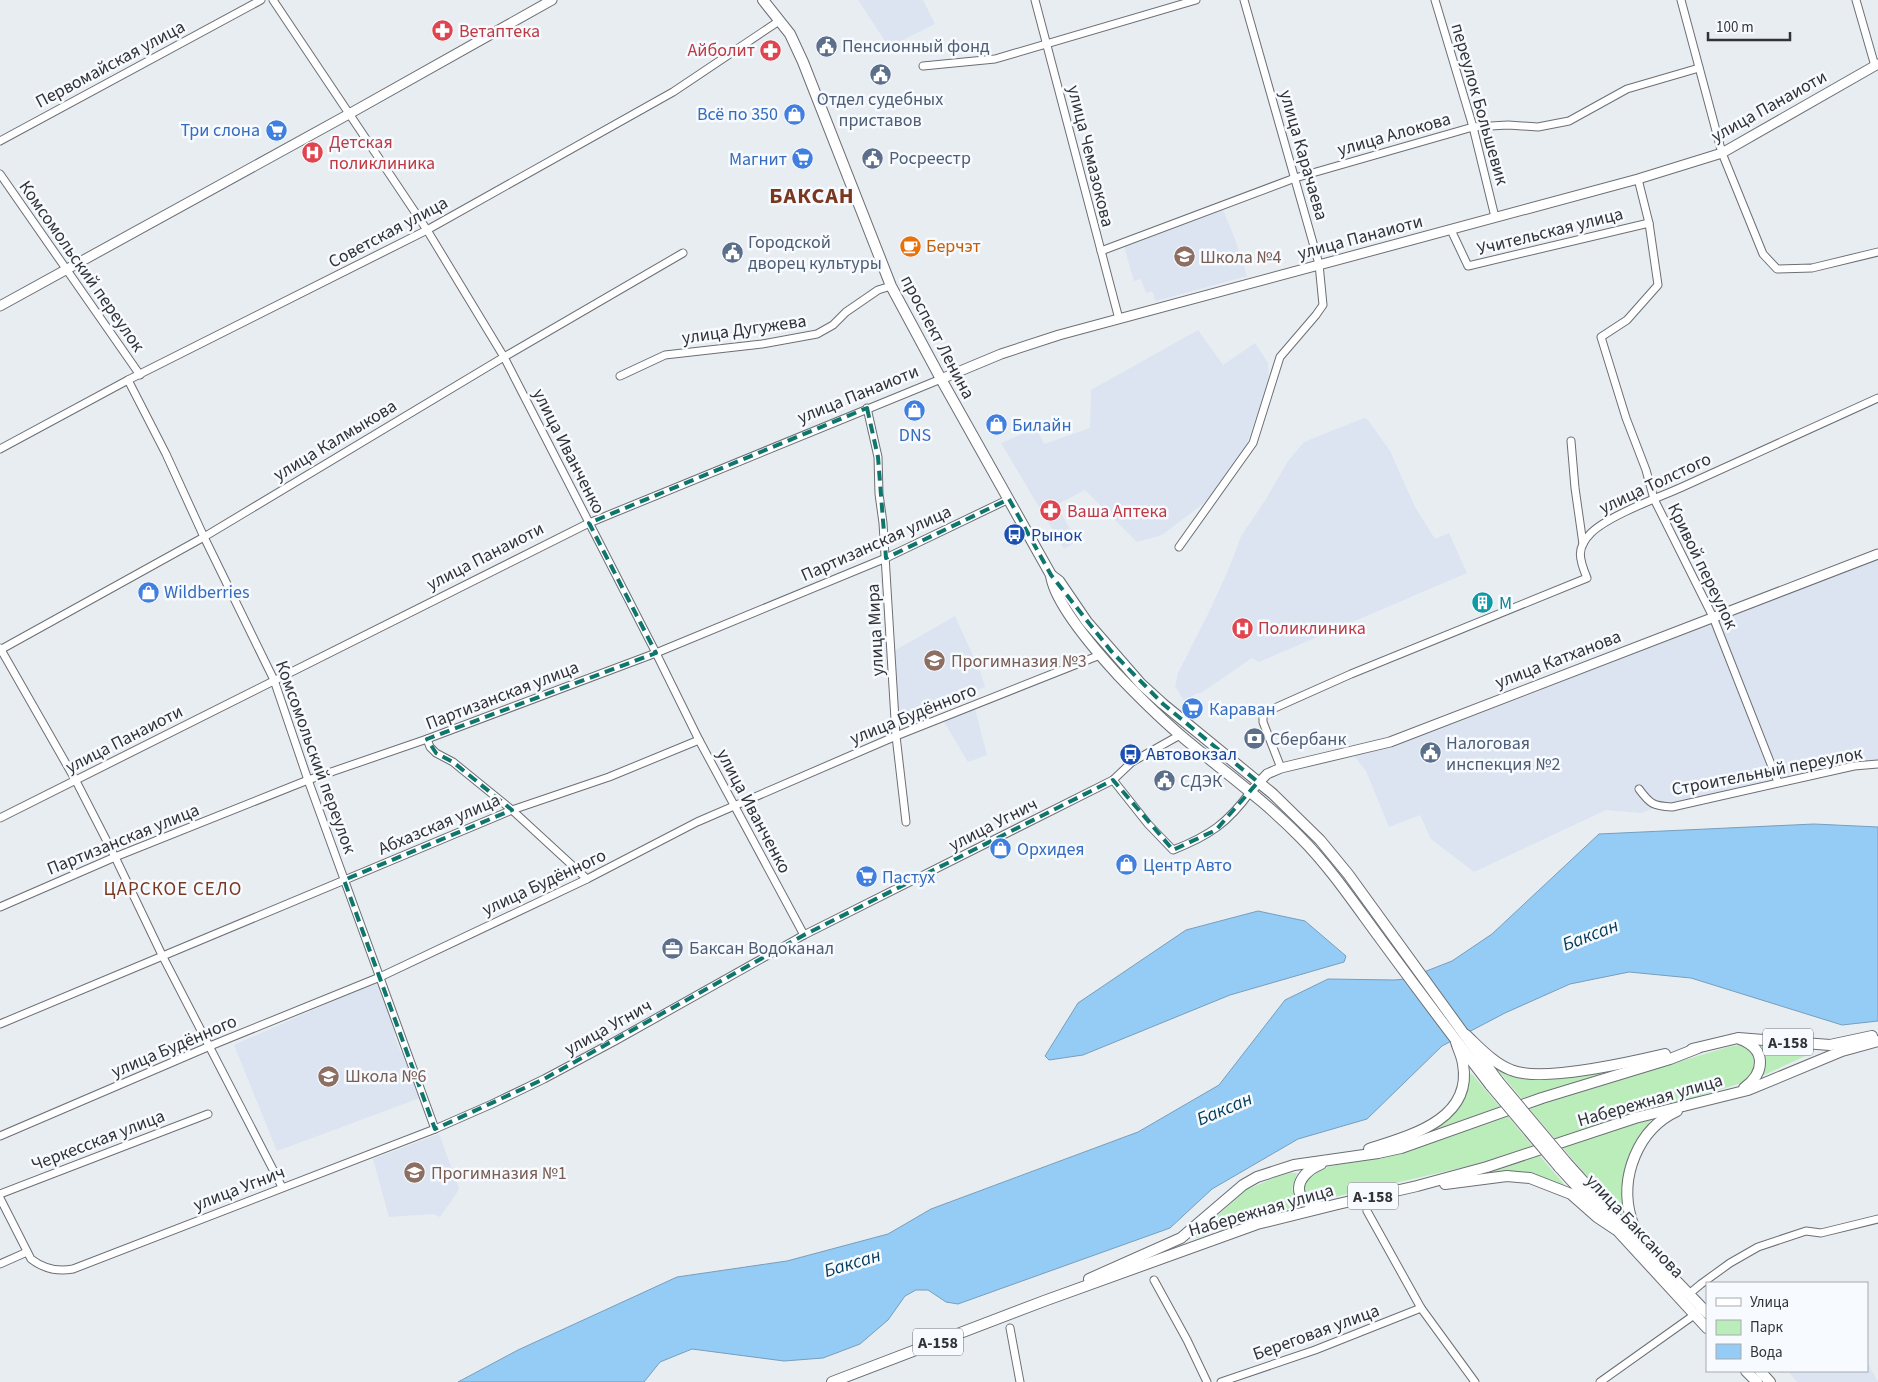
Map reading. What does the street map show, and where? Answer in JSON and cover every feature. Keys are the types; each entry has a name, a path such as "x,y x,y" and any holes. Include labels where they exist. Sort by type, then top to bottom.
{"main road":[{"name":"проспект Ленина","path":"763,0 790,34 803,62 892,286 940,379 1051,574 1059,580 1087,622 1141,684 1254,787"},
{"name":"проспект Ленина","path":"1051,574 1052,585 1059,598 1100,655 1156,714 1180,735 1254,787"},
{"path":"1254,787 1280,801 1320,840 1466,1035 1494,1083"},
{"path":"1254,787 1312,850 1456,1042 1494,1083 1563,1165"},
{"path":"1466,1035 1499,1064 1514,1072 1532,1074 1577,1070 1698,1048"},
{"name":"А-158","path":"1044,1301 1071,1286 1181,1238 1243,1185 1257,1177 1294,1165 1401,1148 1542,1098 1670,1059 1698,1048 1738,1038 1830,1045 1878,1035"},
{"path":"1736,1093 1753,1081 1760,1070 1761,1062 1751,1045 1738,1038"},
{"name":"Набережная улица","path":"832,1382 1044,1301 1257,1224 1416,1186 1486,1167 1644,1116 1760,1086 1842,1051 1878,1041"},
{"path":"1349,1156 1418,1132 1445,1116 1458,1098 1464,1081 1463,1062 1456,1042"},
{"path":"1646,1249 1633,1224 1629,1210 1628,1179 1634,1158 1643,1140 1659,1122 1672,1114 1704,1101"},
{"path":"1324,1207 1314,1206 1303,1199 1299,1182 1307,1171 1333,1159"},
{"name":"улица Баксанова","path":"1563,1165 1614,1229 1701,1312"},
{"name":"улица Баксанова","path":"1563,1165 1689,1294 1701,1312 1706,1325"},
{"path":"1416,1186 1507,1176 1530,1178 1571,1194 1614,1229"},
{"path":"1747,1372 1757,1382"},
{"path":"1761,1372 1770,1382"}],"street":[{"name":"Первомайская улица","path":"0,141 261,0"},
{"name":"улица Иванченко","path":"273,0 427,230 504,357 699,740 804,935"},
{"path":"0,306 552,0"},
{"name":"улица Чемазокова","path":"1034,0 1119,318"},
{"path":"923,66 995,59 1196,0"},
{"name":"улица Карачаева","path":"1178,547 1253,443 1280,357 1323,304 1319,264 1244,0"},
{"name":"переулок Большевик","path":"1435,0 1473,127 1495,217"},
{"path":"1681,0 1722,153 1763,254 1777,269 1812,268 1878,252"},
{"path":"1856,0 1876,65"},
{"name":"Советская улица","path":"0,448 128,380 427,230 673,92 779,21"},
{"name":"улица Панаиоти","path":"0,818 588,523 1001,354 1119,318 1638,179 1722,153 1876,65"},
{"name":"улица Алокова","path":"1101,251 1295,178 1473,127 1508,124 1538,127 1570,121 1627,89 1699,68"},
{"name":"Комсомольский переулок","path":"0,174 140,375"},
{"name":"Кривой переулок","path":"1638,179 1649,222 1658,284 1628,320 1601,337 1654,499 1713,617 1778,782"},
{"name":"Учительская улица","path":"1451,230 1468,266 1649,222"},
{"name":"улица Калмыкова","path":"0,650 204,537 504,357 683,253"},
{"name":"улица Дугужева","path":"620,376 665,354 762,344 817,334 833,326 846,312 878,290 892,286"},
{"name":"Комсомольский переулок","path":"128,380 166,454 204,537 274,680 308,780 435,1130"},
{"name":"улица Толстого","path":"1583,544 1591,533 1603,524 1878,398"},
{"name":"улица Мира","path":"867,408 878,457 896,736 906,822"},
{"path":"1281,768 1263,722 1263,716 1268,711 1351,674 1587,578 1579,554 1583,544 1571,441"},
{"name":"Партизанская улица","path":"0,907 115,857 308,780 427,739 656,653 886,558 1008,499"},
{"name":"улица Катханова","path":"1254,787 1267,774 1281,768 1390,742 1878,554"},
{"path":"0,650 76,781 162,955 282,1187"},
{"name":"улица Будённого","path":"0,1136 210,1046 380,977 586,879 697,822 896,736 1100,655"},
{"name":"улица Угнич","path":"27,1252 31,1259 39,1265 51,1270 63,1271 73,1269 282,1187 435,1130 544,1079 804,935 1113,780 1132,762 1180,735"},
{"path":"427,739 430,747 436,753 453,762 512,810 586,879"},
{"name":"Абхазская улица","path":"0,1024 512,810 609,778 699,740"},
{"name":"Строительный переулок","path":"1639,790 1649,802 1659,806 1672,807 1854,766 1878,764"},
{"path":"1113,780 1148,824 1173,850 1216,830 1235,812 1254,787"},
{"name":"Черкесская улица","path":"0,1194 208,1114"},
{"path":"0,1198 27,1252 0,1264"},
{"path":"1367,1211 1421,1308 1476,1382"},
{"path":"1689,1294 1730,1263 1758,1247 1806,1231 1821,1232 1878,1219"},
{"path":"1154,1280 1187,1340 1207,1382"},
{"name":"Береговая улица","path":"1221,1382 1316,1350 1421,1308"},
{"path":"1600,1382 1701,1312"},
{"path":"1010,1328 1020,1382"}],"highlighted area":[{"path":"867,408 878,457 886,558 1009,499 1051,575 1111,651 1163,704 1258,782 1216,830 1173,850 1113,780 804,935 544,1079 435,1129 344,880 512,810 453,762 436,753 427,739 656,653 589,523"}],"shaded area":[{"path":"858,0 923,0 935,24 889,47"},
{"name":"Школа №4","path":"1222,208 1235,239 1247,276 1156,301 1152,291 1146,293 1141,279 1134,281 1124,246 1161,229"},
{"path":"1198,330 1223,365 1255,343 1268,363 1269,381 1241,460 1204,503 1162,535 1137,542 1085,490 1056,505 1077,541 1064,549 1001,443 1036,428 1044,444 1090,428 1091,390"},
{"path":"1364,418 1368,420 1390,451 1415,507 1435,539 1449,533 1467,573 1259,662 1252,658 1201,693 1197,693 1184,701 1175,686 1178,673 1211,608 1241,536 1266,499 1288,461 1304,442"},
{"path":"1878,554 1878,764 1659,806 1641,813 1606,810 1474,872 1431,839 1420,815 1389,827 1366,771 1350,751 1390,742"},
{"name":"Прогимназия №3","path":"955,616 980,671 985,687 899,722 894,651"},
{"path":"975,709 987,755 968,762 943,720"},
{"name":"Школа №6","path":"377,981 396,1033 394,1035 401,1053 404,1054 420,1098 277,1151 234,1045 331,1002 335,997"},
{"name":"Прогимназия №1","path":"439,1134 459,1188 456,1194 440,1217 433,1214 389,1217 373,1159"},
{"path":"1868,1364 1878,1382 1797,1382 1789,1372 1868,1372"}],"green space":[{"path":"1757,1044 1812,1051 1814,1052 1762,1076"},
{"path":"1739,1045 1746,1048 1754,1058 1756,1066 1748,1081 1556,1140 1528,1107 1728,1047"},
{"path":"1647,1061 1522,1099 1497,1069 1498,1067 1519,1076"},
{"path":"1467,1074 1472,1074 1500,1107 1414,1139 1440,1123"},
{"path":"1506,1114 1534,1148 1469,1166 1317,1201 1309,1199 1303,1193 1304,1178 1316,1169 1375,1158"},
{"path":"1654,1117 1637,1140 1627,1161 1623,1184 1625,1213 1621,1215 1562,1147"},
{"path":"1539,1155 1564,1184 1562,1186 1539,1176 1516,1172 1501,1172 1461,1179"},
{"path":"1297,1173 1292,1189 1299,1206 1235,1223 1197,1238 1195,1236 1246,1190 1276,1177"}],"water":[{"name":"Баксан","path":"1814,824 1878,827 1878,1021 1842,1025 1691,978 1629,972 1570,984 1505,1013 1442,1046 1367,1119 1298,1139 1212,1189 1170,1228 958,1304 946,1302 928,1290 916,1290 905,1296 888,1320 860,1344 823,1358 784,1361 692,1349 660,1362 644,1382 458,1382 518,1350 677,1277 787,1261 888,1234 931,1209 1138,1132 1219,1085 1285,1000 1328,979 1406,979 1452,961 1492,934 1599,834"},
{"path":"1258,911 1305,921 1346,956 1344,962 1230,995 1083,1055 1049,1060 1045,1056 1078,1003 1186,930"}],"place":[{"name":"Ветаптека","path":"443,31"},
{"name":"Пенсионный фонд","path":"826,46"},
{"name":"Айболит","path":"771,50"},
{"name":"Отдел судебных приставов","path":"880,74"},
{"name":"Всё по 350","path":"794,114"},
{"name":"Три слона","path":"276,130"},
{"name":"Детская поликлиника","path":"313,152"},
{"name":"Росреестр","path":"873,158"},
{"name":"Магнит","path":"803,159"},
{"name":"Берчэт","path":"910,246"},
{"name":"Городской дворец культуры","path":"732,252"},
{"name":"Школа №4","path":"1184,257"},
{"name":"DNS","path":"915,410"},
{"name":"Билайн","path":"996,425"},
{"name":"Ваша Аптека","path":"1051,511"},
{"name":"Рынок","path":"1015,535"},
{"name":"Wildberries","path":"148,592"},
{"name":"М","path":"1483,603"},
{"name":"Поликлиника","path":"1242,628"},
{"name":"Прогимназия №3","path":"935,661"},
{"name":"Караван","path":"1193,709"},
{"name":"Сбербанк","path":"1254,739"},
{"name":"Налоговая инспекция №2","path":"1430,753"},
{"name":"Автовокзал","path":"1130,754"},
{"name":"СДЭК","path":"1164,781"},
{"name":"Орхидея","path":"1001,849"},
{"name":"Центр Авто","path":"1127,865"},
{"name":"Пастух","path":"866,877"},
{"name":"Баксан Водоканал","path":"673,948"},
{"name":"Школа №6","path":"329,1076"},
{"name":"Прогимназия №1","path":"415,1173"}],"district":[{"name":"БАКСАН","path":"812,195"},
{"name":"ЦАРСКОЕ СЕЛО","path":"173,888"}]}
